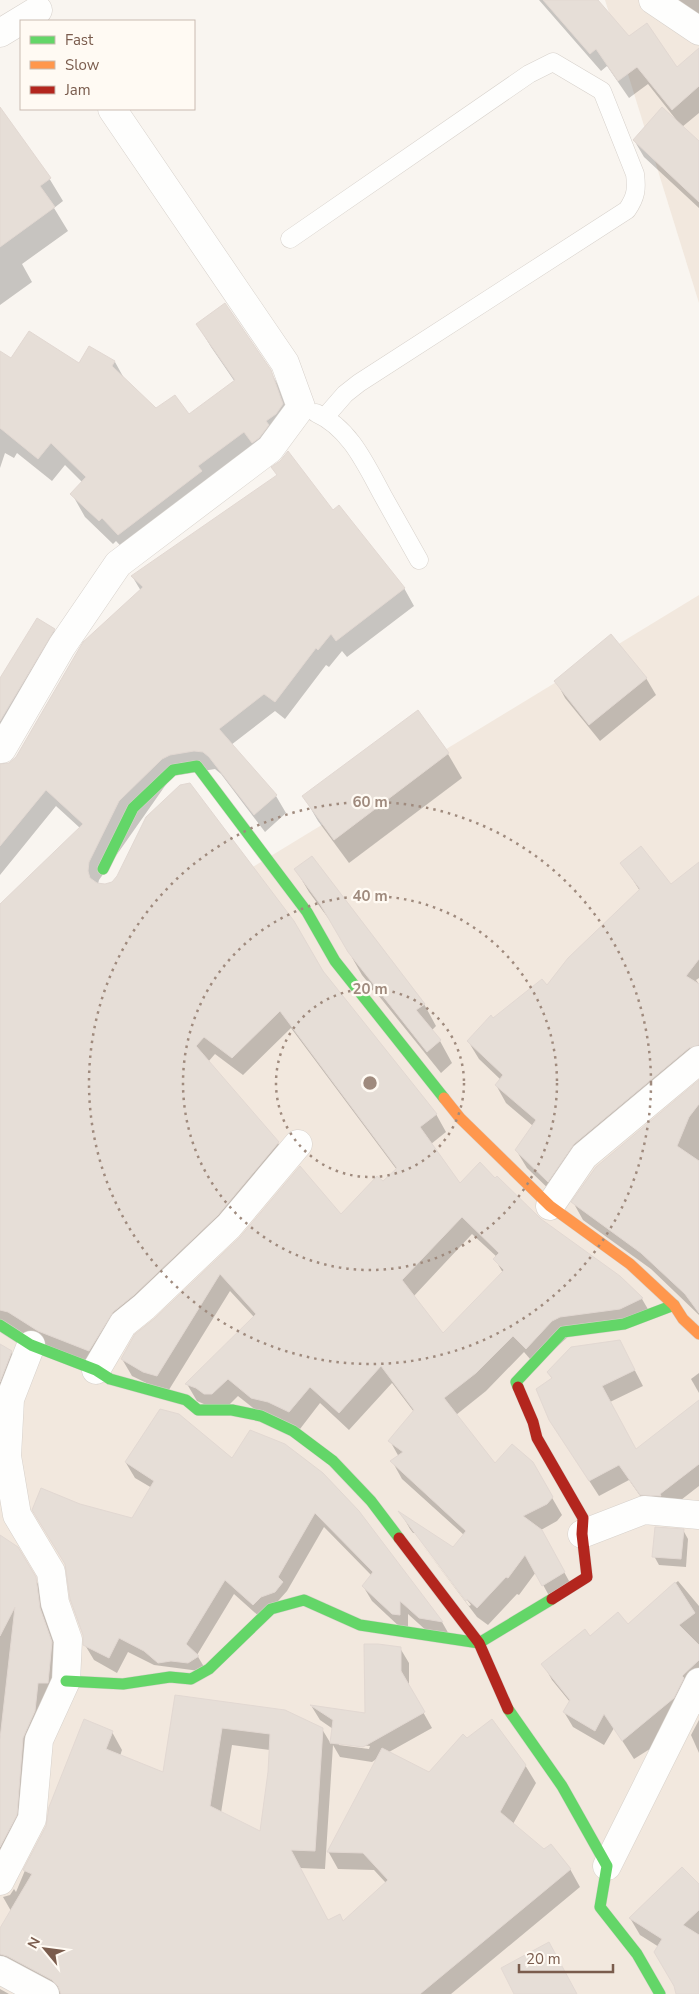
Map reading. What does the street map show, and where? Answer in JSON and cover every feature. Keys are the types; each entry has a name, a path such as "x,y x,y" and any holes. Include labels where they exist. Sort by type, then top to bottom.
{"street":[{"path":"653,0 699,30"},
{"path":"21,20 38,10"},
{"path":"0,33 20,21"},
{"path":"2,749 62,646 118,564 270,449 313,412 285,363 113,110"},
{"path":"103,869 133,808 173,770 197,766 307,912 336,961 460,1118 550,1206 630,1264 674,1305 683,1319 699,1334"},
{"path":"550,1206 584,1156 699,1060"},
{"path":"96,1370 123,1324 144,1307 229,1226 298,1144"},
{"path":"66,1681 123,1684 170,1677 191,1679 209,1669 271,1609 304,1600 360,1625 479,1643 586,1577 582,1534 583,1518 537,1438 533,1422 516,1382 563,1332 624,1324 674,1305"},
{"path":"0,1325 31,1345 96,1370 110,1379 186,1400 198,1410 232,1410 261,1416 294,1431 334,1461 370,1501 479,1643 511,1715 562,1786 607,1866"},
{"path":"0,1881 32,1819 39,1740 66,1681 68,1640 55,1603 51,1572 17,1515 7,1456 10,1399 31,1345"},
{"path":"582,1534 644,1510 699,1515"},
{"path":"660,1994 637,1954 600,1907 607,1866 699,1682"},
{"path":"0,1970 46,1994"}],"lane":[{"path":"290,239 529,74 554,62 602,91 635,174 637,189 635,199 627,210 359,383 345,394 313,412 340,429 357,450 419,560"}],"shaded area":[{"path":"605,0 699,0 699,303"},
{"path":"699,595 699,1994 0,1994 0,1021"}],"building":[{"path":"543,0 598,0 629,36 647,23 677,67 699,48 699,86 672,110 637,67 618,81 596,49 590,54"},
{"path":"0,107 51,178 40,186 55,207 0,247"},
{"path":"662,107 699,141 699,202 633,140"},
{"path":"225,303 271,370 283,404 276,414 266,421 269,425 259,438 252,443 244,432 198,466 202,471 118,535 102,518 99,521 70,494 86,477 51,443 38,459 0,428 0,351 11,358 29,331 79,363 89,346 115,361 112,366 156,408 175,395 189,414 235,380 196,324"},
{"path":"288,451 333,510 339,505 405,588 336,641 331,634 318,650 316,648 275,702 264,694 219,729 277,795 254,815 209,757 203,752 194,751 170,755 162,759 119,801 89,862 88,871 90,878 97,883 105,884 112,882 117,876 146,817 180,785 190,783 294,921 323,971 437,1114 420,1127 460,1183 480,1162 541,1219 620,1276 643,1298 620,1309 560,1317 552,1321 526,1349 513,1336 476,1373 444,1398 495,1463 512,1444 533,1462 553,1497 547,1504 523,1516 542,1530 565,1572 542,1586 525,1555 508,1578 506,1577 477,1608 467,1599 466,1601 398,1511 453,1547 466,1531 390,1461 403,1452 388,1441 414,1410 381,1366 339,1413 310,1387 289,1412 268,1402 251,1398 228,1379 212,1394 204,1394 196,1388 185,1384 256,1314 220,1274 157,1376 143,1372 121,1359 135,1334 155,1318 240,1237 300,1166 341,1214 377,1176 383,1181 397,1168 280,1011 232,1058 204,1037 196,1046 279,1142 218,1215 134,1295 113,1312 89,1351 38,1331 8,1312 0,1310 0,904 83,824 46,790 0,846 0,764 9,763 16,757 83,642 143,587 131,576 277,475 271,467 280,461","holes":["462,1217 499,1253 493,1259 504,1270 443,1333 402,1280"]},
{"path":"37,618 55,629 0,721 0,678"},
{"path":"611,634 647,678 589,725 554,681"},
{"path":"418,710 449,753 334,840 302,796"},
{"path":"641,846 671,884 699,862 699,959 686,976 699,984 699,1045 689,1048 574,1144 548,1182 515,1150 536,1120 495,1085 503,1075 467,1041 491,1015 493,1018 542,979 547,985 568,958 640,889 620,863"},
{"path":"312,856 425,1004 416,1010 441,1040 427,1052 348,952 320,904 294,869"},
{"path":"699,1080 699,1104 689,1117 677,1146 699,1161 699,1313 685,1294 641,1253 571,1202 596,1167"},
{"path":"620,1340 635,1370 602,1386 636,1449 699,1400 699,1464 660,1494 661,1496 640,1495 619,1465 589,1481 549,1420 536,1389 552,1378 547,1372 571,1347"},
{"path":"0,1344 12,1351 0,1382"},
{"path":"160,1409 179,1414 232,1458 250,1430 285,1444 323,1473 359,1511 443,1622 419,1618 400,1601 400,1615 392,1614 362,1586 373,1572 315,1513 278,1577 283,1582 275,1592 261,1597 253,1605 225,1580 186,1644 199,1656 188,1663 171,1661 158,1663 144,1651 119,1638 109,1658 83,1645 83,1635 70,1599 65,1564 32,1510 41,1488 80,1504 132,1518 154,1481 125,1462"},
{"path":"655,1527 684,1529 681,1559 652,1557"},
{"path":"0,1535 18,1547 36,1577 40,1608 52,1642 48,1683 38,1683 35,1711 23,1738 17,1815 0,1847 0,1739 15,1607 0,1636"},
{"path":"675,1582 695,1613 679,1625 699,1645 699,1660 682,1676 684,1678 674,1698 622,1741 604,1714 595,1731 563,1712 570,1700 541,1664 585,1629 590,1636 618,1612 628,1624"},
{"path":"364,1644 401,1647 401,1671 425,1712 363,1747 330,1743 333,1720 310,1705 365,1713"},
{"path":"175,1695 285,1710 323,1728 315,1851 291,1850 328,1920 340,1914 343,1921 388,1880 363,1853 327,1852 382,1748 429,1772 463,1734 467,1738 492,1719 526,1765 500,1812 544,1849 551,1844 571,1869 420,1994 61,1994 58,1986 52,1980 0,1954 0,1928 32,1874 23,1870 46,1826 49,1807 84,1719 113,1731 106,1749 163,1772","holes":["222,1728 270,1734 268,1772 260,1831 210,1806"]},
{"path":"682,1867 699,1884 699,1910 683,1925 699,1935 699,1994 676,1994 674,1986 654,1952 662,1939 629,1918"},
{"path":"549,1942 577,1994 514,1994 501,1968"}],"traffic: fast":[{"path":"103,869 133,808 173,770 197,766 307,912 335,961 444,1098"},
{"path":"518,1387 516,1382 563,1332 624,1324 674,1305"},
{"path":"0,1325 31,1345 96,1370 110,1379 186,1400 198,1410 232,1410 261,1416 293,1431 333,1461 371,1501 399,1538"},
{"path":"66,1681 123,1684 170,1677 191,1679 209,1669 271,1609 304,1600 360,1625 479,1643 552,1599"},
{"path":"508,1709 562,1786 607,1866 600,1907 637,1954 660,1994"}],"traffic: slow":[{"path":"444,1098 460,1118 550,1206 630,1264 674,1305 683,1319 699,1334"}],"traffic: jam":[{"path":"518,1387 533,1422 537,1438 583,1518 582,1534 587,1577 552,1599"},
{"path":"399,1538 479,1643 508,1709"}]}
